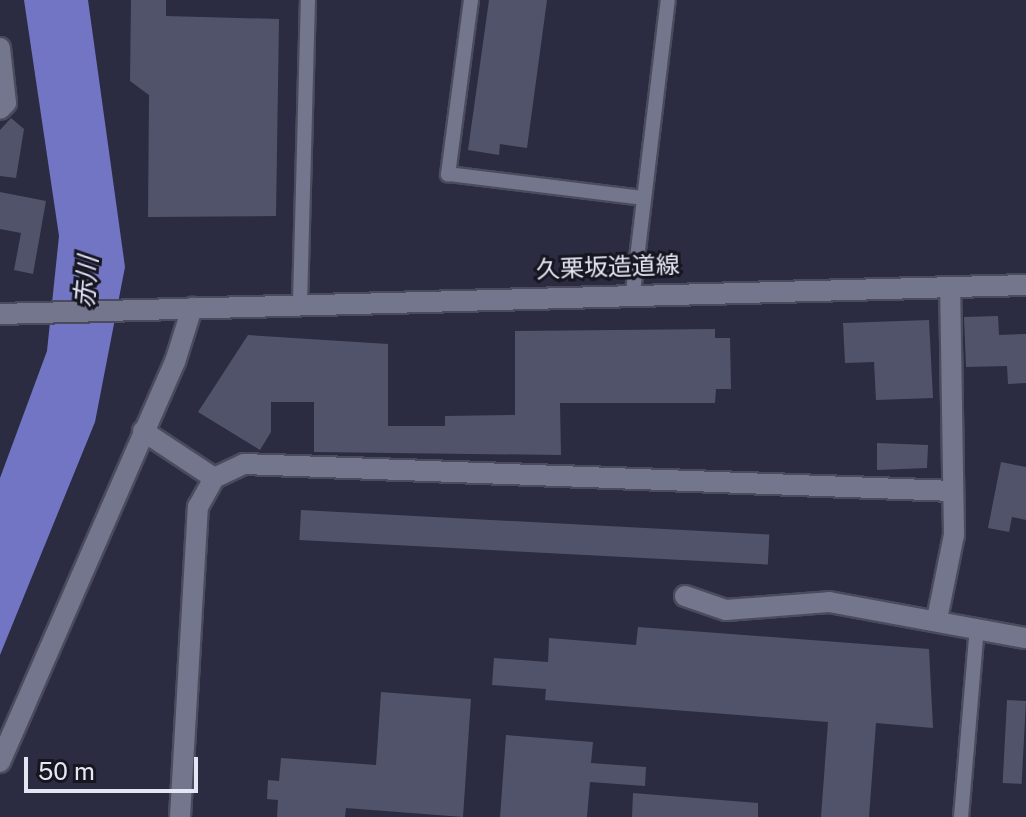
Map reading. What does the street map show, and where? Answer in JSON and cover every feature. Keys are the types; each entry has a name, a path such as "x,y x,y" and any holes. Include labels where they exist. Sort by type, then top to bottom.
{"street":[{"path":"0,48 6,103 0,109"},
{"name":"久栗坂造道線","path":"0,314 46,316 300,303 633,292 1026,285"},
{"path":"937,619 954,535 950,287"},
{"path":"0,762 143,431 192,308"},
{"path":"143,431 214,478"},
{"path":"180,817 196,522 214,478 244,464 952,491"},
{"path":"685,596 726,610 829,602 937,619 1026,638"}],"lane":[{"path":"300,303 308,0"},
{"path":"471,0 448,174 644,198"},
{"path":"633,292 668,0"},
{"path":"961,817 977,628"}],"water":[{"name":"赤川","path":"24,0 88,0 125,267 95,422 0,655 0,478 47,351 59,236"}],"building":[{"path":"131,0 166,0 166,16 279,19 276,216 148,217 149,95 130,81"},
{"path":"489,0 547,0 527,148 500,144 499,155 468,150"},
{"path":"11,118 24,129 16,178 0,176 0,130"},
{"path":"0,192 46,201 33,274 14,270 21,233 0,229"},
{"path":"998,316 999,335 1026,334 1026,383 1008,384 1007,366 966,367 964,317"},
{"path":"929,320 933,398 876,400 874,362 845,363 843,323"},
{"path":"715,329 715,338 730,338 731,389 716,389 715,403 560,403 561,455 314,452 314,402 271,402 271,432 260,450 198,412 248,335 388,344 388,426 445,426 445,416 515,415 515,331"},
{"path":"877,443 928,445 927,468 877,470"},
{"path":"1001,462 1026,467 1026,520 1012,517 1009,532 988,528"},
{"path":"301,510 769,535 768,565 299,540"},
{"path":"638,627 929,649 933,728 876,723 869,817 821,817 828,722 545,700 546,689 492,685 494,658 548,662 549,638 636,645"},
{"path":"381,692 471,699 463,817 346,808 345,817 277,817 278,800 267,799 268,780 279,781 281,758 376,765"},
{"path":"1007,700 1026,701 1022,784 1003,783"},
{"path":"506,735 593,742 591,763 646,767 645,786 590,782 587,817 500,817"},
{"path":"633,793 758,803 758,817 632,817"}]}
